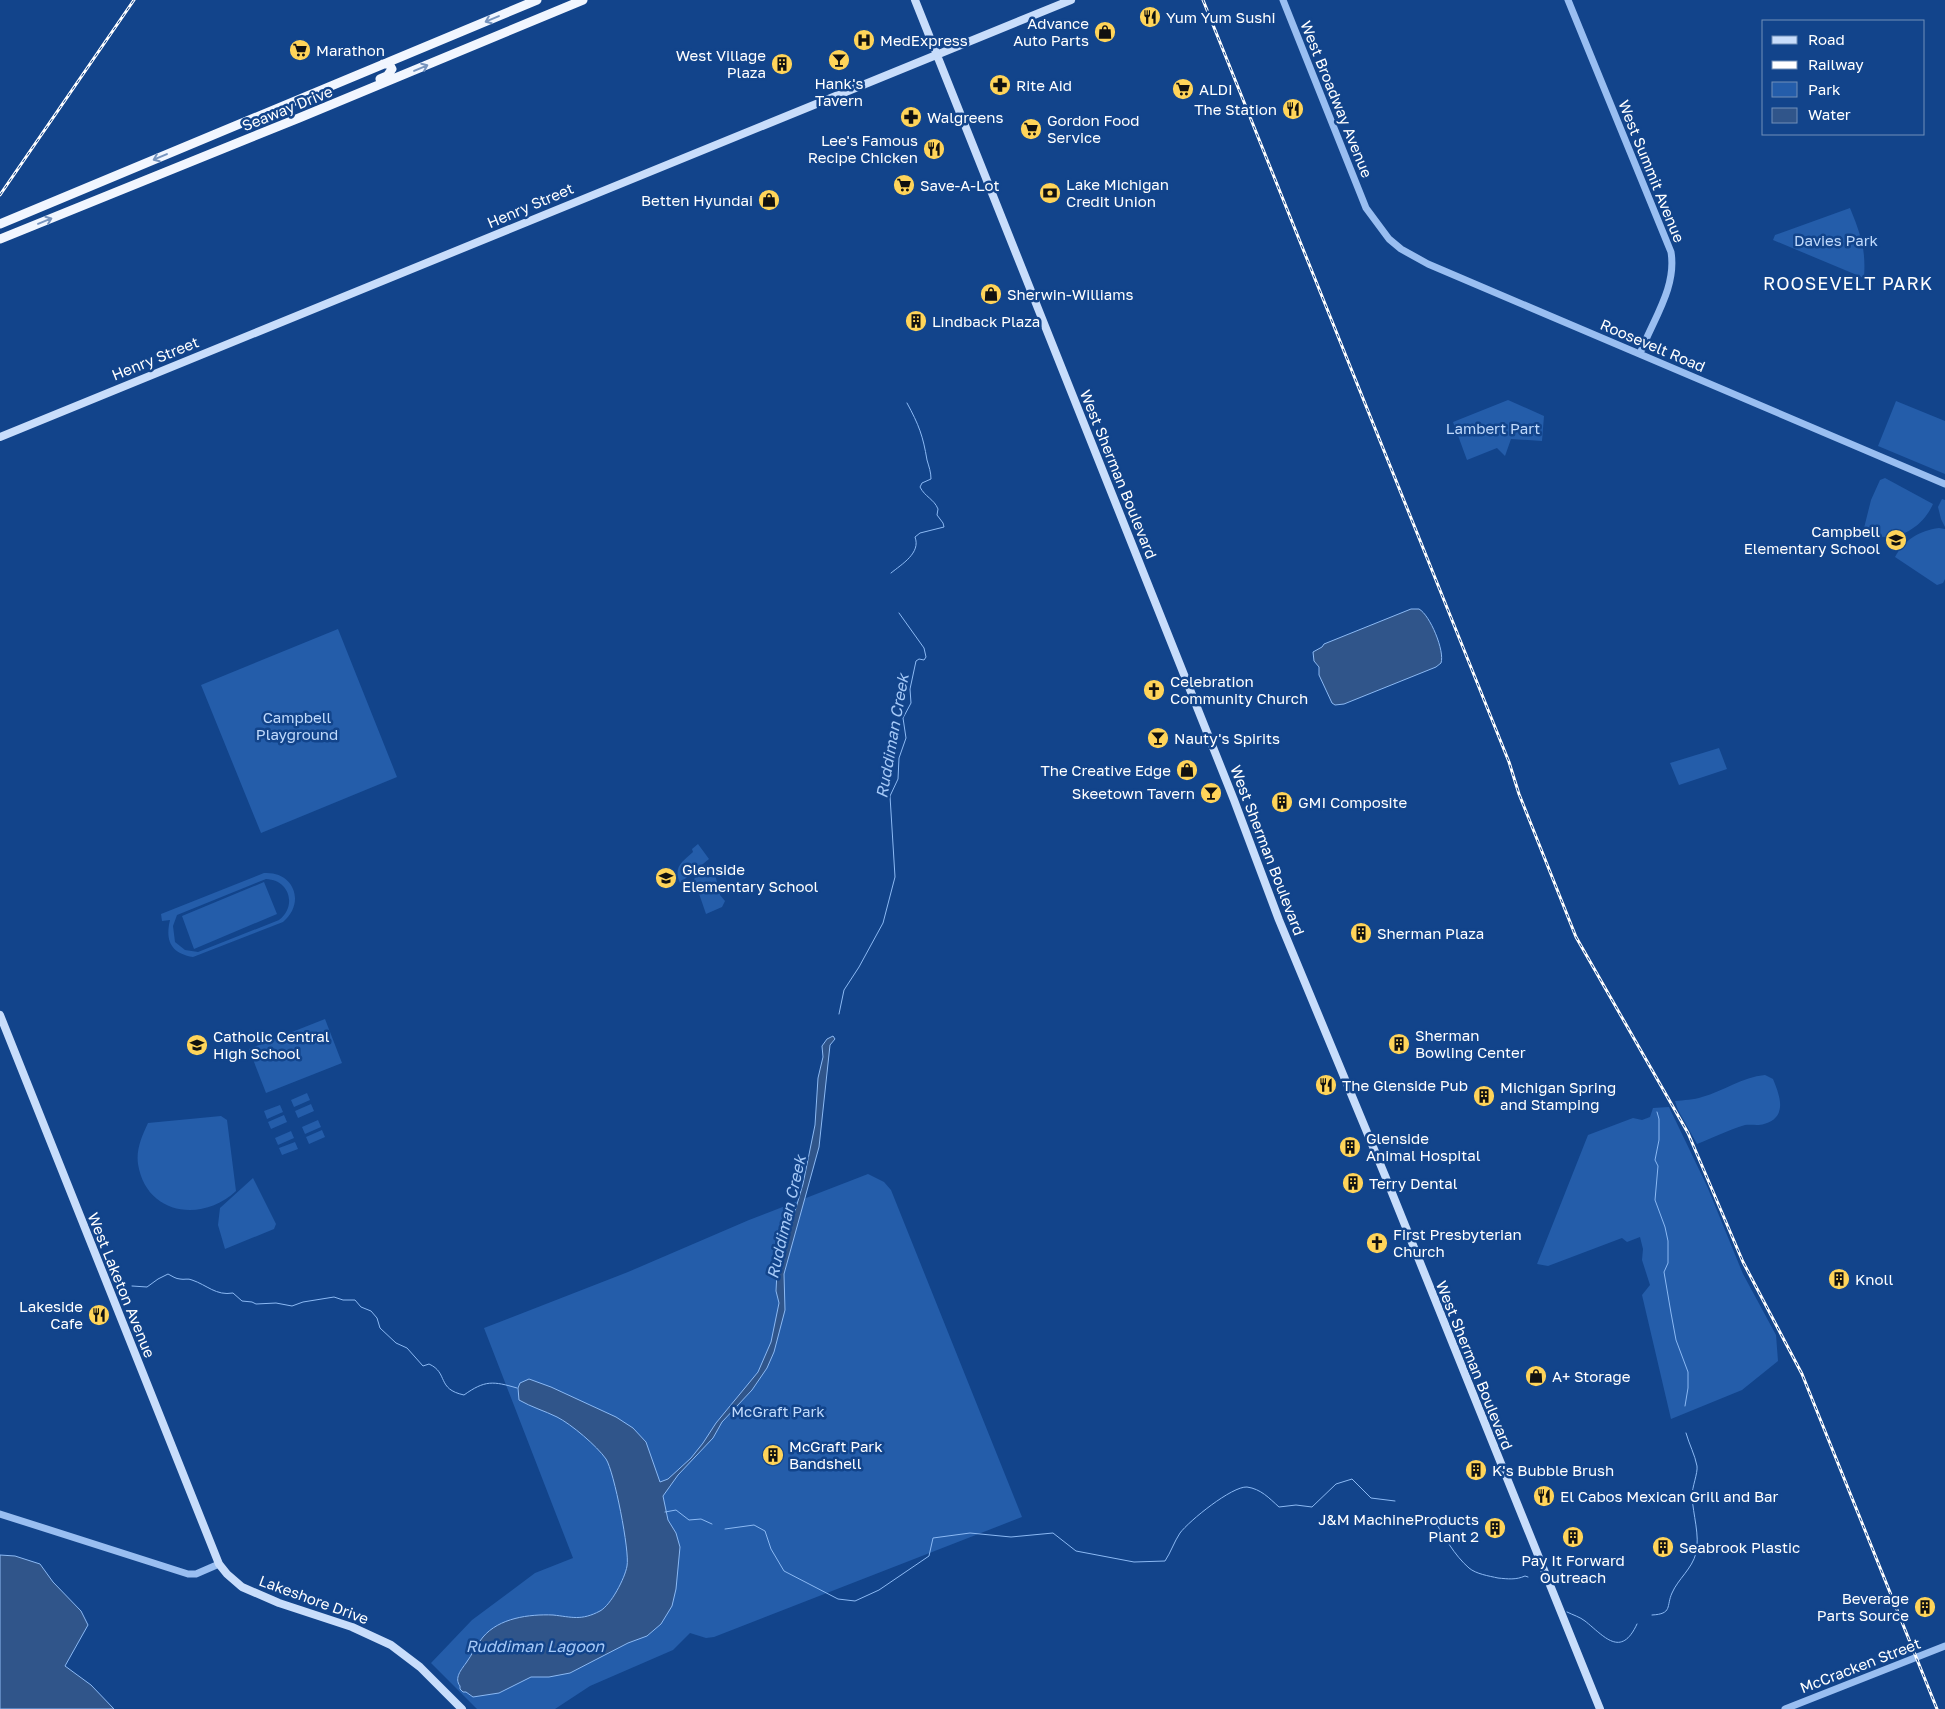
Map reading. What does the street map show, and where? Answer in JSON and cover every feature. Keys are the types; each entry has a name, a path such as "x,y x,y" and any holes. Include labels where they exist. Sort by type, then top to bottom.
{"highway":[{"name":"Seaway Drive","path":"0,224 537,0"},
{"name":"Seaway Drive","path":"0,239 583,0"},
{"path":"311,113 322,104 387,76 391,72 392,66 383,64"},
{"path":"200,158 194,156 193,152 198,145 277,112 283,106"}],"main road":[{"name":"West Sherman Boulevard","path":"915,0 1229,786 1280,920 1600,1709"},
{"name":"Henry Street","path":"0,437 1071,0"},
{"name":"West Laketon Avenue","path":"0,1015 220,1564"},
{"name":"Lakeshore Drive","path":"220,1564 227,1574 242,1587 279,1603 357,1630 392,1645 413,1661 462,1709"}],"street":[{"name":"West Broadway Avenue","path":"1283,0 1366,208"},
{"name":"West Summit Avenue","path":"1568,0 1671,252 1672,276 1666,295 1640,354"},
{"name":"Roosevelt Road","path":"1366,208 1388,239 1416,258 1945,484"},
{"path":"0,1514 188,1574 196,1574 220,1564"},
{"name":"McCracken Street","path":"1785,1709 1945,1646"}],"green space":[{"name":"Davies Park","path":"1850,208 1862,242 1864,278 1773,240 1775,235"},
{"name":"Lambert Part","path":"1508,400 1544,416 1542,441 1511,439 1505,456 1497,448 1467,460 1453,422"},
{"path":"1896,401 1945,421 1945,474 1878,446"},
{"path":"1885,478 1933,504 1921,522 1904,533 1895,536 1874,536 1863,532 1871,500 1880,480"},
{"path":"1942,499 1945,500 1945,527 1938,507"},
{"path":"1939,528 1945,529 1945,579 1943,583 1937,585 1895,557 1903,545 1913,537 1925,531"},
{"name":"Campbell Playground","path":"338,629 397,777 261,833 201,685"},
{"path":"1719,748 1727,769 1679,785 1670,763"},
{"path":"698,844 709,859 680,883 678,869 693,852 692,849"},
{"path":"707,868 716,878 720,895 725,901 722,907 706,914 694,879"},
{"path":"264,873 283,877 293,890 295,898 290,914 283,922 193,957 179,952 171,945 168,934 170,920 162,921 161,914","holes":["266,879 274,880 285,889 289,901 285,914 279,920 198,952 185,950 175,942 173,926 177,915"]},
{"path":"264,882 277,914 194,949 182,916"},
{"path":"325,1019 342,1063 266,1093 249,1049"},
{"path":"1765,1075 1773,1079 1778,1092 1780,1105 1777,1116 1772,1121 1764,1124 1745,1125 1697,1144 1675,1101 1699,1098 1749,1078"},
{"path":"307,1093 310,1100 294,1107 291,1100"},
{"path":"311,1104 314,1111 298,1118 295,1111"},
{"path":"280,1105 283,1112 267,1119 264,1111"},
{"path":"1669,1107 1707,1186 1743,1274 1776,1335 1778,1361 1742,1390 1671,1419 1642,1295 1650,1285 1642,1260 1643,1249 1640,1237 1627,1242 1622,1238 1548,1266 1537,1264 1588,1135 1633,1118 1642,1120 1650,1117 1653,1108"},
{"path":"284,1115 287,1122 271,1129 268,1122"},
{"path":"221,1116 227,1120 236,1191 222,1201 192,1210 177,1209 164,1203 152,1194 143,1181 138,1164 139,1148 148,1123"},
{"path":"318,1120 321,1127 305,1134 302,1127"},
{"path":"322,1130 325,1137 309,1144 306,1137"},
{"path":"291,1131 294,1138 278,1145 275,1138"},
{"path":"295,1142 298,1149 282,1155 279,1148"},
{"name":"McGraft Park","path":"868,1174 884,1182 891,1190 1022,1517 714,1637 706,1638 690,1633 673,1650 590,1686 555,1709 477,1709 431,1663 472,1620 535,1573 573,1558 484,1328 628,1272 749,1220"},
{"path":"253,1178 276,1224 274,1229 225,1249 218,1225 220,1208"}],"water":[{"path":"1411,609 1419,609 1428,618 1439,642 1442,657 1441,663 1436,667 1344,704 1335,705 1332,703 1319,675 1319,667 1314,661 1313,652 1324,644"},
{"name":"Ruddiman Lagoon","path":"833,1036 835,1039 830,1045 819,1147 784,1274 785,1310 774,1352 767,1368 752,1390 722,1422 713,1438 678,1475 663,1496 668,1520 676,1533 680,1547 676,1589 672,1606 661,1624 647,1636 628,1643 570,1673 549,1677 531,1677 499,1693 473,1697 463,1692 458,1683 459,1674 481,1640 497,1625 525,1617 553,1615 582,1617 600,1611 609,1603 617,1591 627,1566 621,1512 606,1459 590,1442 569,1425 557,1417 519,1400 518,1388 520,1383 529,1379 551,1387 616,1417 633,1428 646,1442 660,1482 668,1479 691,1458 716,1423 758,1372 771,1342 779,1303 776,1291 777,1272 803,1184 815,1125 818,1078 823,1057 822,1046 827,1039"},
{"path":"0,1555 15,1556 40,1564 53,1582 81,1611 88,1625 65,1666 91,1685 114,1709 0,1709"}],"waterway":[{"name":"Ruddiman Creek","path":"891,573 913,553 916,543 915,537 920,533 944,527 937,515 938,509 920,487 922,483 931,479 931,474 920,431 907,403"},
{"name":"Ruddiman Creek","path":"839,1014 844,990 883,923 895,877 890,796 898,779 899,758 906,738 903,718 911,703 910,689 916,661 919,659 924,660 926,657 924,648 899,613"},
{"path":"1657,1112 1659,1140 1655,1160 1658,1166 1655,1200 1668,1241 1668,1263 1664,1272 1676,1340 1688,1372 1685,1406"},
{"path":"132,1286 147,1287 168,1274 178,1279 190,1279 217,1292 233,1293 242,1301 256,1304 276,1303 292,1306 303,1302 334,1297 343,1300 355,1300 361,1307 371,1311 377,1318 380,1328 396,1343 407,1348 423,1366 429,1364 435,1368 446,1385 455,1392 464,1395 489,1383 517,1388"},
{"path":"1652,1615 1666,1611 1675,1588 1696,1553 1697,1532 1692,1496 1697,1466 1686,1433"},
{"path":"725,1529 754,1525 765,1531 771,1549 784,1571 838,1599 855,1601 879,1590 929,1556 933,1538 970,1533 1011,1537 1053,1533 1076,1551 1134,1562 1165,1561 1178,1536 1185,1528 1211,1505 1240,1488 1247,1487 1256,1490 1264,1494 1279,1507 1296,1505 1312,1507 1336,1484 1352,1479 1371,1498 1395,1501"},
{"path":"665,1512 676,1510 689,1520 701,1519 712,1524"},
{"path":"1434,1520 1454,1551 1472,1570 1498,1578 1528,1577"},
{"path":"1567,1612 1583,1620 1612,1641 1619,1642 1625,1640 1631,1635 1637,1624"}],"railway":[{"path":"0,195 134,0"},
{"path":"1203,0 1509,762 1519,794 1576,937 1688,1133 1743,1262 1802,1374 1937,1709"}],"place":[{"name":"Yum Yum Sushi","path":"1150,17"},
{"name":"Advance Auto Parts","path":"1105,32"},
{"name":"MedExpress","path":"864,40"},
{"name":"Marathon","path":"300,50"},
{"name":"Hank's Tavern","path":"839,60"},
{"name":"West Village Plaza","path":"782,64"},
{"name":"Rite Aid","path":"1000,85"},
{"name":"ALDI","path":"1183,89"},
{"name":"The Station","path":"1293,109"},
{"name":"Walgreens","path":"911,117"},
{"name":"Gordon Food Service","path":"1031,129"},
{"name":"Lee's Famous Recipe Chicken","path":"934,149"},
{"name":"Save-A-Lot","path":"904,185"},
{"name":"Lake Michigan Credit Union","path":"1050,193"},
{"name":"Betten Hyundai","path":"769,200"},
{"name":"Sherwin-Williams","path":"991,294"},
{"name":"Lindback Plaza","path":"916,321"},
{"name":"Campbell Elementary School","path":"1896,540"},
{"name":"Celebration Community Church","path":"1154,690"},
{"name":"Nauty's Spirits","path":"1158,738"},
{"name":"The Creative Edge","path":"1187,770"},
{"name":"Skeetown Tavern","path":"1211,793"},
{"name":"GMI Composite","path":"1282,802"},
{"name":"Glenside Elementary School","path":"666,878"},
{"name":"Sherman Plaza","path":"1361,933"},
{"name":"Sherman Bowling Center","path":"1399,1044"},
{"name":"Catholic Central High School","path":"197,1045"},
{"name":"The Glenside Pub","path":"1326,1085"},
{"name":"Michigan Spring and Stamping","path":"1484,1096"},
{"name":"Glenside Animal Hospital","path":"1350,1147"},
{"name":"Terry Dental","path":"1353,1183"},
{"name":"First Presbyterian Church","path":"1377,1243"},
{"name":"Knoll","path":"1839,1279"},
{"name":"Lakeside Cafe","path":"99,1315"},
{"name":"A+ Storage","path":"1536,1376"},
{"name":"McGraft Park Bandshell","path":"773,1455"},
{"name":"K's Bubble Brush","path":"1476,1470"},
{"name":"El Cabos Mexican Grill and Bar","path":"1544,1496"},
{"name":"J&M MachineProducts Plant 2","path":"1495,1528"},
{"name":"Pay It Forward Outreach","path":"1573,1537"},
{"name":"Seabrook Plastic","path":"1663,1547"},
{"name":"Beverage Parts Source","path":"1925,1607"}],"district":[{"name":"ROOSEVELT PARK","path":"1848,283"}]}
